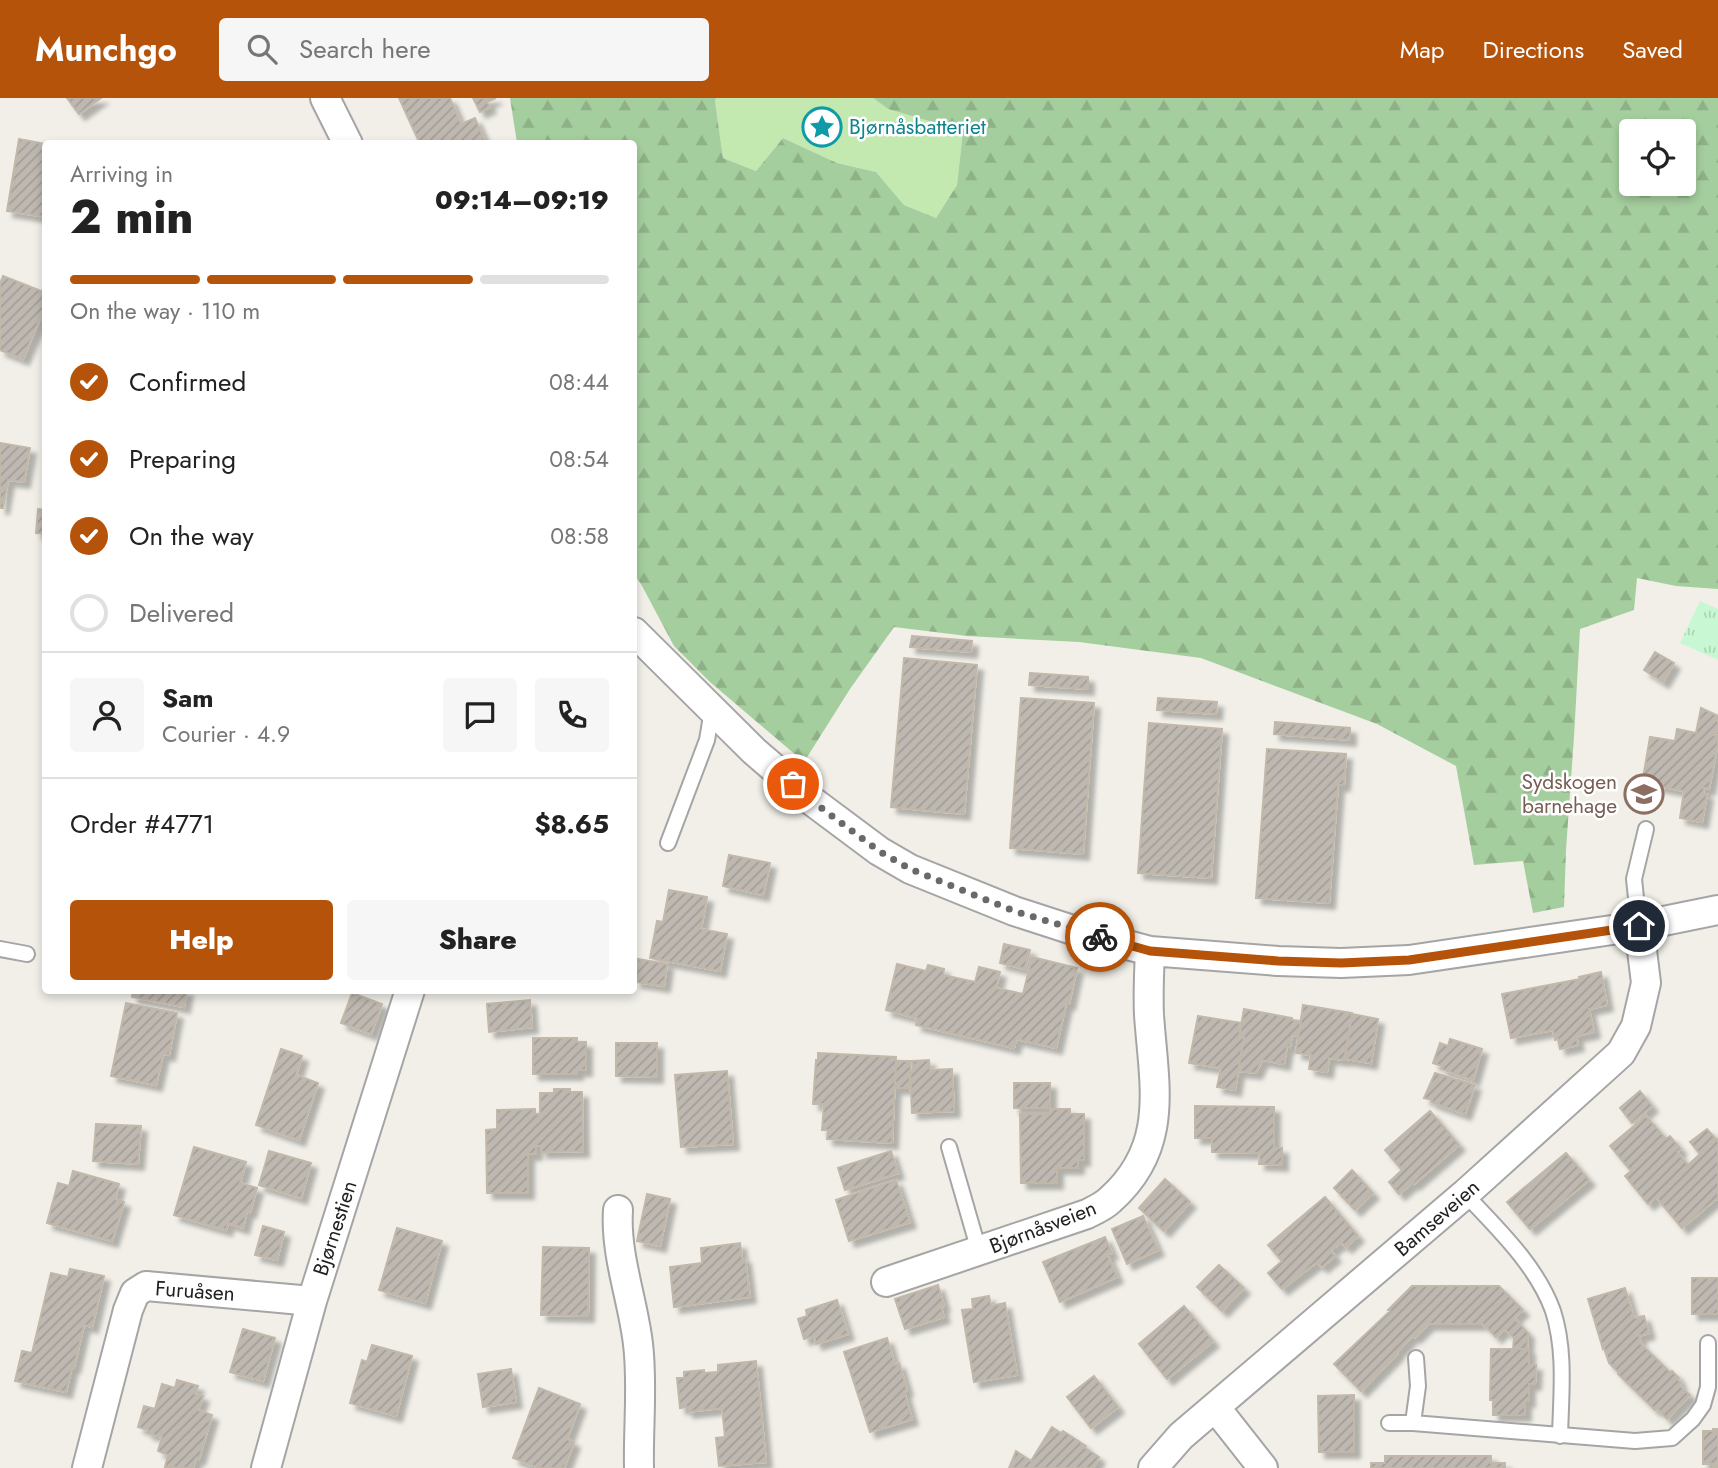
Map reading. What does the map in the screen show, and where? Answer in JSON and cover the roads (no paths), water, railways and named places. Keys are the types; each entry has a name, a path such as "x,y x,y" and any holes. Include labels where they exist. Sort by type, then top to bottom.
{"street":[{"path":"325,98 346,140"},
{"path":"637,635 754,751 812,801 879,851 910,869 1014,911 1150,951 1278,961 1341,963 1409,960 1639,926 1718,910"},
{"name":"Bamseveien","path":"1153,1468 1181,1436 1465,1194 1621,1053 1636,1026 1646,983 1639,926"},
{"name":"Bjørnåsveien","path":"886,1282 1087,1214 1109,1201 1133,1175 1144,1157 1154,1125 1155,1094 1149,1012 1150,951"},
{"name":"Bjørnestien","path":"266,1468 312,1301 409,994"},
{"path":"618,1210 617,1223 639,1353 639,1468"},
{"name":"Furuåsen","path":"87,1468 128,1310 135,1293 145,1286 312,1301"},
{"path":"1215,1407 1263,1468"}],"lane":[{"path":"668,843 707,740 712,709"},
{"path":"1639,926 1634,879 1646,829"},
{"path":"0,949 27,954"},
{"path":"949,1147 979,1251"},
{"path":"1465,1194 1516,1248 1546,1294 1554,1314 1562,1380 1560,1436"},
{"path":"1389,1423 1635,1441 1672,1438 1693,1419 1703,1405 1708,1387 1707,1343"},
{"path":"1413,1423 1418,1386 1416,1358"}],"place":[{"name":"Bjørnåsbatteriet","path":"822,127"},
{"name":"Sydskogen barnehage","path":"1644,794"}]}
